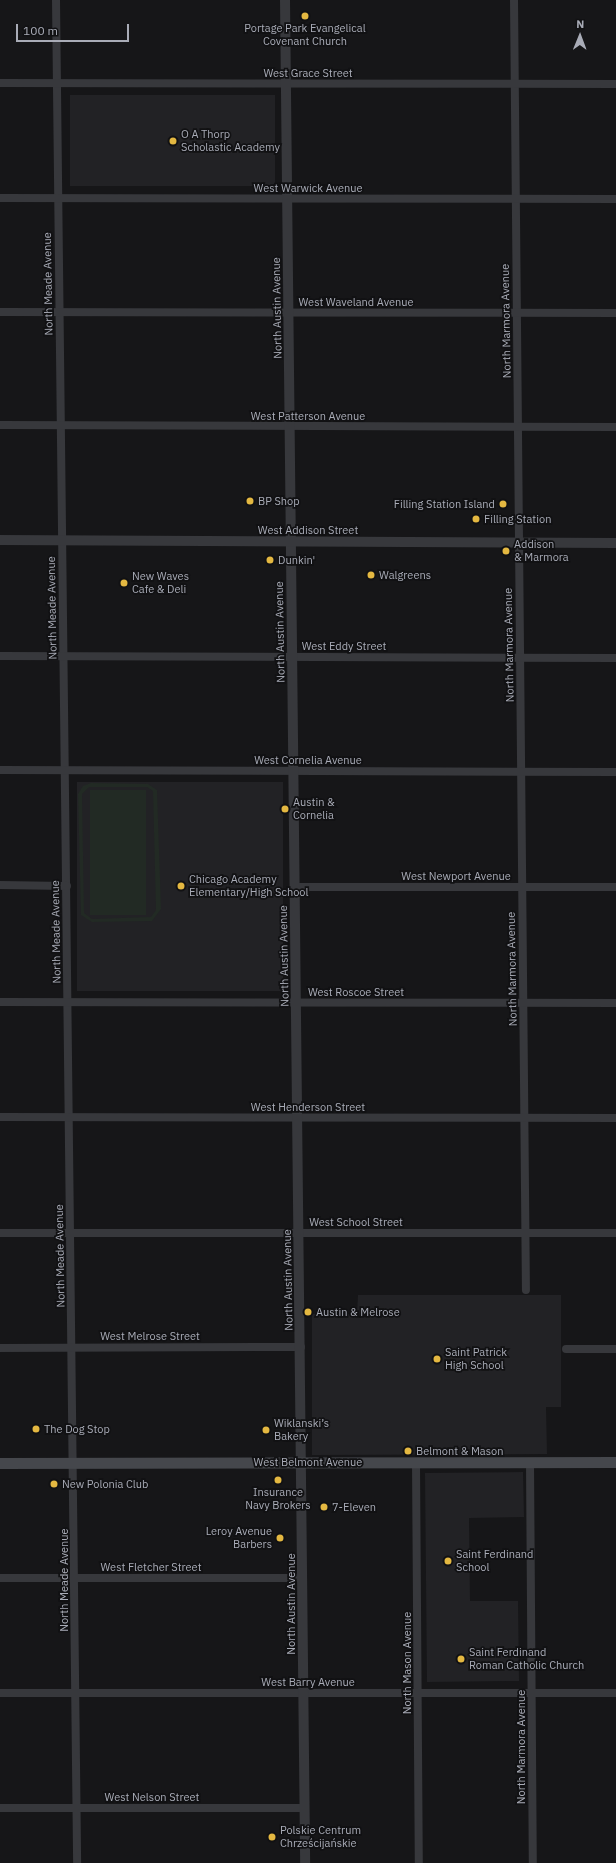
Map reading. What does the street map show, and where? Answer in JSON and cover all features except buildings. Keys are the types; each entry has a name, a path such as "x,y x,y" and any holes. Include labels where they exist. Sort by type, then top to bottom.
{"main road":[{"name":"West Belmont Avenue","path":"0,1463 616,1462"}],"street":[{"name":"North Meade Avenue","path":"56,0 74,1463 77,1863"},
{"name":"North Austin Avenue","path":"285,0 301,1347 305,1863"},
{"name":"North Marmora Avenue","path":"514,0 526,1290"},
{"name":"West Grace Street","path":"0,82 616,84"},
{"name":"West Warwick Avenue","path":"0,198 616,199"},
{"name":"West Waveland Avenue","path":"0,312 616,313"},
{"name":"West Patterson Avenue","path":"0,425 616,427"},
{"name":"West Addison Street","path":"0,540 616,543"},
{"name":"West Eddy Street","path":"0,656 616,658"},
{"name":"West Cornelia Avenue","path":"0,770 616,772"},
{"path":"0,885 67,886"},
{"name":"West Newport Avenue","path":"295,887 616,888"},
{"name":"West Roscoe Street","path":"0,1002 616,1003"},
{"name":"West Henderson Street","path":"0,1117 616,1118"},
{"name":"West School Street","path":"0,1233 616,1233"},
{"name":"West Melrose Street","path":"0,1348 301,1347"},
{"path":"566,1349 616,1349"},
{"name":"North Mason Avenue","path":"416,1462 420,1863"},
{"name":"North Marmora Avenue","path":"530,1462 533,1863"},
{"name":"West Fletcher Street","path":"0,1578 303,1578"},
{"name":"West Barry Avenue","path":"0,1694 616,1693"},
{"name":"West Nelson Street","path":"0,1808 304,1808"}],"shaded area":[{"name":"O A Thorp Scholastic Academy","path":"70,95 275,95 275,186 70,186"},
{"name":"Chicago Academy Elementary/High School","path":"77,782 283,782 283,991 77,991"},
{"path":"91,783 148,784 157,790 161,909 152,921 92,922 81,915 78,794 83,786","holes":["89,787 147,787 153,791 156,910 151,917 92,919 84,913 82,794"]},
{"path":"90,790 146,790 146,915 90,915"},
{"name":"Saint Patrick High School","path":"358,1295 561,1295 561,1407 546,1407 547,1454 312,1455 312,1314 357,1314"},
{"name":"Saint Ferdinand School","path":"523,1472 524,1517 469,1518 470,1601 518,1601 519,1681 427,1682 425,1473"}],"place":[{"name":"Portage Park Evangelical Covenant Church","path":"305,16"},
{"name":"O A Thorp Scholastic Academy","path":"173,141"},
{"name":"BP Shop","path":"250,501"},
{"name":"Filling Station Island","path":"503,504"},
{"name":"Filling Station","path":"476,519"},
{"name":"Addison & Marmora","path":"506,551"},
{"name":"Dunkin'","path":"270,560"},
{"name":"Walgreens","path":"371,575"},
{"name":"New Waves Cafe & Deli","path":"124,583"},
{"name":"Austin & Cornelia","path":"285,809"},
{"name":"Chicago Academy Elementary/High School","path":"181,886"},
{"name":"Austin & Melrose","path":"308,1312"},
{"name":"Saint Patrick High School","path":"437,1359"},
{"name":"The Dog Stop","path":"36,1429"},
{"name":"Wiklanski’s Bakery","path":"266,1430"},
{"name":"Belmont & Mason","path":"408,1451"},
{"name":"Insurance Navy Brokers","path":"278,1480"},
{"name":"New Polonia Club","path":"54,1484"},
{"name":"7-Eleven","path":"324,1507"},
{"name":"Leroy Avenue Barbers","path":"280,1538"},
{"name":"Saint Ferdinand School","path":"448,1561"},
{"name":"Saint Ferdinand Roman Catholic Church","path":"461,1659"},
{"name":"Polskie Centrum Chrześcijańskie","path":"272,1837"}]}
